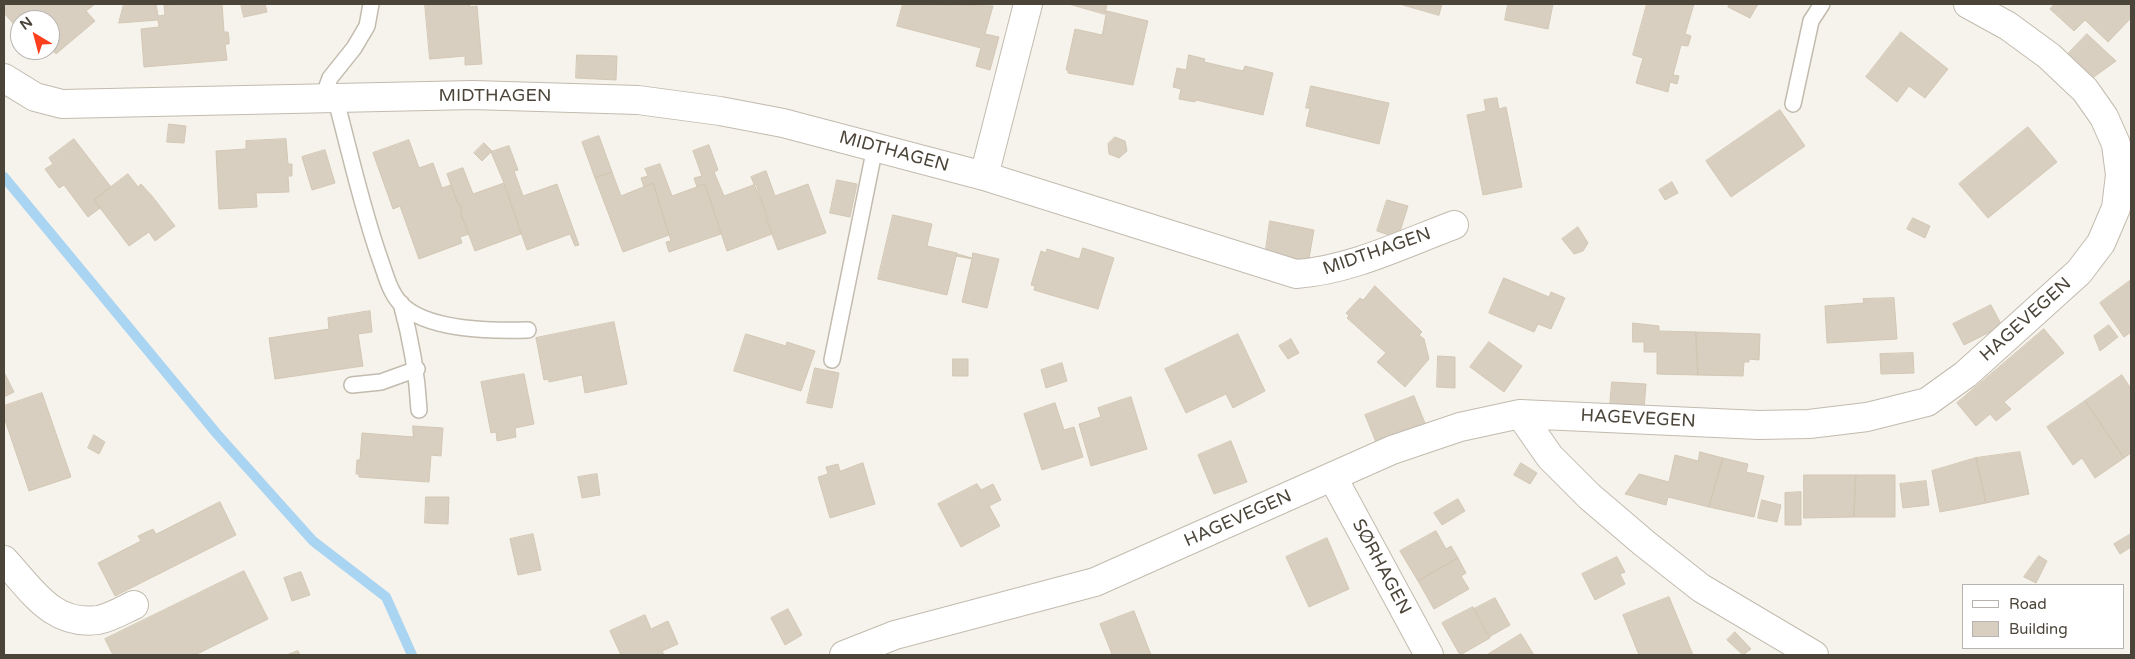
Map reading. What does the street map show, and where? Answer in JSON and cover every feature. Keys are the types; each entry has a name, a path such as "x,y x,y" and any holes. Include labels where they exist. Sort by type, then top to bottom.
{"street":[{"path":"984,176 1028,4"},
{"name":"HAGEVEGEN","path":"844,655 895,635 1095,582 1409,444 1460,427 1520,414 1759,425 1809,424 1867,417 1927,402 1966,374 2080,272 2101,244 2116,208 2120,175 2116,144 2104,117 2085,90 2049,56 2022,36 1968,4"},
{"name":"MIDTHAGEN","path":"4,78 35,97 62,104 473,95 638,100 720,111 783,123 984,176 1296,274 1318,272 1344,266 1454,224"},
{"path":"1520,414 1550,457 1589,496 1644,543 1700,588 1814,655"},
{"name":"SØRHAGEN","path":"1333,478 1429,655"},
{"path":"4,560 52,611 72,620 100,620 134,605"}],"lane":[{"path":"371,4 367,26 354,48 330,78 329,97 370,233 389,285 400,304 411,339 417,369 419,410"},
{"path":"1792,104 1811,21 1822,4"},
{"path":"832,360 874,147"},
{"path":"400,304 420,316 450,325 486,331 528,330"},
{"path":"352,385 381,382 417,369"}],"building":[{"path":"4,4 95,4 86,11 95,21 60,51 60,10 10,10 10,20 4,13"},
{"path":"124,4 156,4 158,16 165,15 164,5 222,4 224,32 228,32 229,38 229,44 225,44 227,60 144,67 141,29 159,27 158,20 119,23"},
{"path":"241,4 265,4 267,12 244,17"},
{"path":"425,4 470,4 470,7 477,6 482,64 465,65 465,56 430,59"},
{"path":"903,4 993,6 985,34 999,37 990,70 976,66 981,48 897,26"},
{"path":"1069,4 1107,4 1105,14"},
{"path":"1400,4 1442,4 1439,15"},
{"path":"1508,4 1553,4 1548,29 1505,20"},
{"path":"1647,4 1694,4 1685,34 1691,36 1688,46 1681,45 1673,75 1679,76 1677,84 1670,82 1668,92 1636,83 1643,58 1633,55"},
{"path":"1730,4 1758,4 1750,18 1728,7"},
{"path":"2055,4 2129,4 2131,18 2108,42 2085,20 2074,31 2050,9"},
{"path":"1107,11 1148,21 1133,85 1068,73 1068,70 1066,70 1075,29 1102,35"},
{"path":"1901,32 1948,69 1925,98 1909,86 1897,102 1866,77"},
{"path":"2087,34 2116,61 2091,79 2066,56"},
{"path":"577,55 617,56 616,80 576,78"},
{"path":"1189,55 1205,59 1204,62 1243,71 1245,66 1273,73 1263,115 1196,100 1195,102 1179,99 1181,89 1173,87 1177,68 1186,70"},
{"path":"1311,86 1389,103 1379,144 1306,126 1310,108 1306,108"},
{"path":"1497,98 1499,109 1506,107 1522,187 1483,195 1467,115 1486,111 1484,100"},
{"path":"1780,110 1805,146 1731,197 1706,161"},
{"path":"169,124 186,126 184,143 167,142"},
{"path":"2028,127 2057,162 1988,218 1959,184"},
{"path":"599,136 612,172 595,178 582,142"},
{"path":"1115,137 1125,141 1127,151 1119,158 1109,154 1108,144"},
{"path":"74,139 111,187 94,200 100,208 88,217 64,185 59,188 45,169 53,164 49,158"},
{"path":"286,139 288,164 292,164 292,176 288,176 289,192 256,193 257,207 219,209 216,151 246,149 246,141"},
{"path":"409,140 419,168 433,163 442,188 451,185 458,204 460,204 462,211 460,212 469,234 460,237 462,243 419,259 400,206 393,209 373,153"},
{"path":"484,143 492,151 482,161 474,153"},
{"path":"709,145 718,170 714,172 724,196 756,184 772,234 727,251 705,184 697,187 694,178 702,176 693,151"},
{"path":"509,146 518,170 514,171 523,196 557,184 579,245 575,246 570,234 527,250 504,183 491,152"},
{"path":"325,150 335,183 312,190 302,157"},
{"path":"660,164 672,196 705,184 721,234 669,252 666,242 671,241 653,183 644,187 641,178 648,176 645,169"},
{"path":"463,168 473,194 504,183 521,234 475,251 460,212 462,211 460,204 458,204 447,174"},
{"path":"766,171 775,196 808,184 826,233 778,250 766,218 768,217 751,177"},
{"path":"612,172 621,196 653,183 669,235 623,252 595,178"},
{"path":"128,174 138,187 141,184 152,196 175,226 155,241 149,232 129,246 94,200"},
{"path":"837,180 857,184 850,217 830,213"},
{"path":"1672,182 1678,193 1665,200 1659,190"},
{"path":"1387,200 1408,206 1398,238 1377,231"},
{"path":"893,215 932,224 927,246 957,253 947,295 878,279"},
{"path":"1913,218 1930,226 1925,238 1907,229"},
{"path":"1270,221 1314,230 1308,264 1265,256"},
{"path":"1578,227 1588,243 1583,251 1574,254 1562,239"},
{"path":"1083,248 1114,258 1098,309 1034,290 1035,286 1031,285 1041,251 1046,253 1047,249 1079,259"},
{"path":"973,253 999,259 987,308 962,302 972,259 956,256 957,254 972,258"},
{"path":"1504,278 1549,297 1551,292 1565,298 1551,329 1538,324 1534,332 1489,313"},
{"path":"2131,280 2131,332 2124,337 2100,303"},
{"path":"1375,286 1422,332 1419,335 1424,339 1429,359 1405,387 1377,362 1386,353 1347,318 1349,316 1346,313 1360,298 1363,300"},
{"path":"1894,298 1897,339 1827,343 1825,306 1864,303 1863,299"},
{"path":"1991,305 2002,326 1964,345 1953,324"},
{"path":"370,311 372,332 358,334 363,366 275,379 269,338 329,329 328,318"},
{"path":"614,322 627,384 585,393 582,375 549,382 548,379 544,380 536,338"},
{"path":"1633,323 1659,326 1659,331 1696,332 1698,375 1657,374 1657,352 1644,352 1644,342 1633,342"},
{"path":"2109,325 2118,337 2100,351 2094,336"},
{"path":"2044,329 2064,353 2004,402 2011,409 1996,421 1990,414 1976,426 1957,403"},
{"path":"1696,332 1760,334 1759,360 1749,359 1749,362 1744,362 1743,376 1698,375"},
{"path":"746,334 786,346 787,342 815,351 801,391 734,371"},
{"path":"1238,334 1265,391 1233,408 1226,394 1186,413 1165,369"},
{"path":"1291,339 1299,353 1288,359 1279,346"},
{"path":"1489,342 1522,366 1504,392 1470,367"},
{"path":"1913,353 1914,373 1881,374 1880,354"},
{"path":"1438,356 1455,357 1455,388 1437,387"},
{"path":"953,359 968,359 968,376 953,376"},
{"path":"1062,363 1067,381 1046,388 1041,370"},
{"path":"815,368 839,373 832,408 807,403"},
{"path":"4,372 14,392 4,397"},
{"path":"524,374 534,424 515,428 516,437 497,441 496,432 491,433 481,382"},
{"path":"2122,375 2131,389 2131,453 2124,458 2085,401"},
{"path":"1612,382 1646,384 1644,409 1610,406"},
{"path":"42,393 71,477 29,491 4,417 4,406"},
{"path":"1414,396 1425,423 1376,442 1365,415"},
{"path":"1131,397 1147,449 1091,466 1079,424 1101,417 1098,408"},
{"path":"2085,401 2124,458 2095,478 2082,458 2073,465 2047,427"},
{"path":"1055,403 1064,430 1074,427 1083,457 1042,470 1024,414"},
{"path":"413,426 443,428 441,456 431,455 429,482 359,477 359,474 356,474 357,460 360,460 362,433 413,437"},
{"path":"94,435 105,442 99,454 88,448"},
{"path":"1231,441 1247,482 1214,494 1198,455"},
{"path":"1700,452 1723,458 1709,507 1668,497 1666,505 1625,494 1639,474 1669,482 1675,455 1698,461"},
{"path":"2020,452 2029,494 1986,503 1976,458"},
{"path":"1723,458 1748,464 1746,472 1764,476 1754,517 1709,507"},
{"path":"1976,458 1986,503 1940,512 1932,471"},
{"path":"863,463 875,504 830,518 818,477 828,474 826,467 838,464 840,471"},
{"path":"1521,463 1537,473 1530,484 1514,475"},
{"path":"597,474 600,495 582,498 578,477"},
{"path":"1804,475 1856,475 1854,517 1804,518"},
{"path":"1856,475 1895,475 1895,517 1854,517"},
{"path":"1926,481 1929,505 1903,508 1900,484"},
{"path":"977,484 981,490 993,484 1001,500 989,506 1000,526 961,547 938,504"},
{"path":"1801,492 1801,525 1785,525 1785,493"},
{"path":"426,497 449,497 448,524 425,523"},
{"path":"1458,499 1465,511 1442,525 1434,513"},
{"path":"1762,500 1781,505 1777,522 1758,518"},
{"path":"220,502 236,535 115,596 98,563 141,541 138,536 153,529 156,534"},
{"path":"1436,531 1446,549 1451,546 1458,558 1418,581 1400,551"},
{"path":"533,534 541,570 518,575 510,539"},
{"path":"2131,534 2131,547 2120,554 2114,544"},
{"path":"1327,538 1349,589 1309,607 1286,557"},
{"path":"2039,556 2047,561 2036,583 2024,577"},
{"path":"1617,557 1625,572 1620,574 1625,584 1595,600 1582,574"},
{"path":"1458,558 1466,573 1461,576 1469,589 1434,609 1418,581"},
{"path":"244,571 268,619 195,655 113,655 105,639"},
{"path":"301,572 310,595 292,601 284,578"},
{"path":"1669,597 1693,655 1639,655 1623,615"},
{"path":"1495,598 1510,625 1489,637 1474,609"},
{"path":"1473,607 1490,638 1460,655 1442,623"},
{"path":"788,609 802,635 785,645 771,618"},
{"path":"1134,611 1151,655 1109,655 1112,654 1100,624"},
{"path":"645,615 651,629 668,621 678,644 662,651 664,655 621,655 610,631"},
{"path":"1735,632 1751,649 1743,655 1727,640"},
{"path":"1521,634 1534,655 1487,655"},
{"path":"298,651 300,655 287,655"}],"waterway":[{"path":"4,177 217,434 313,541 386,597 412,655"}]}
